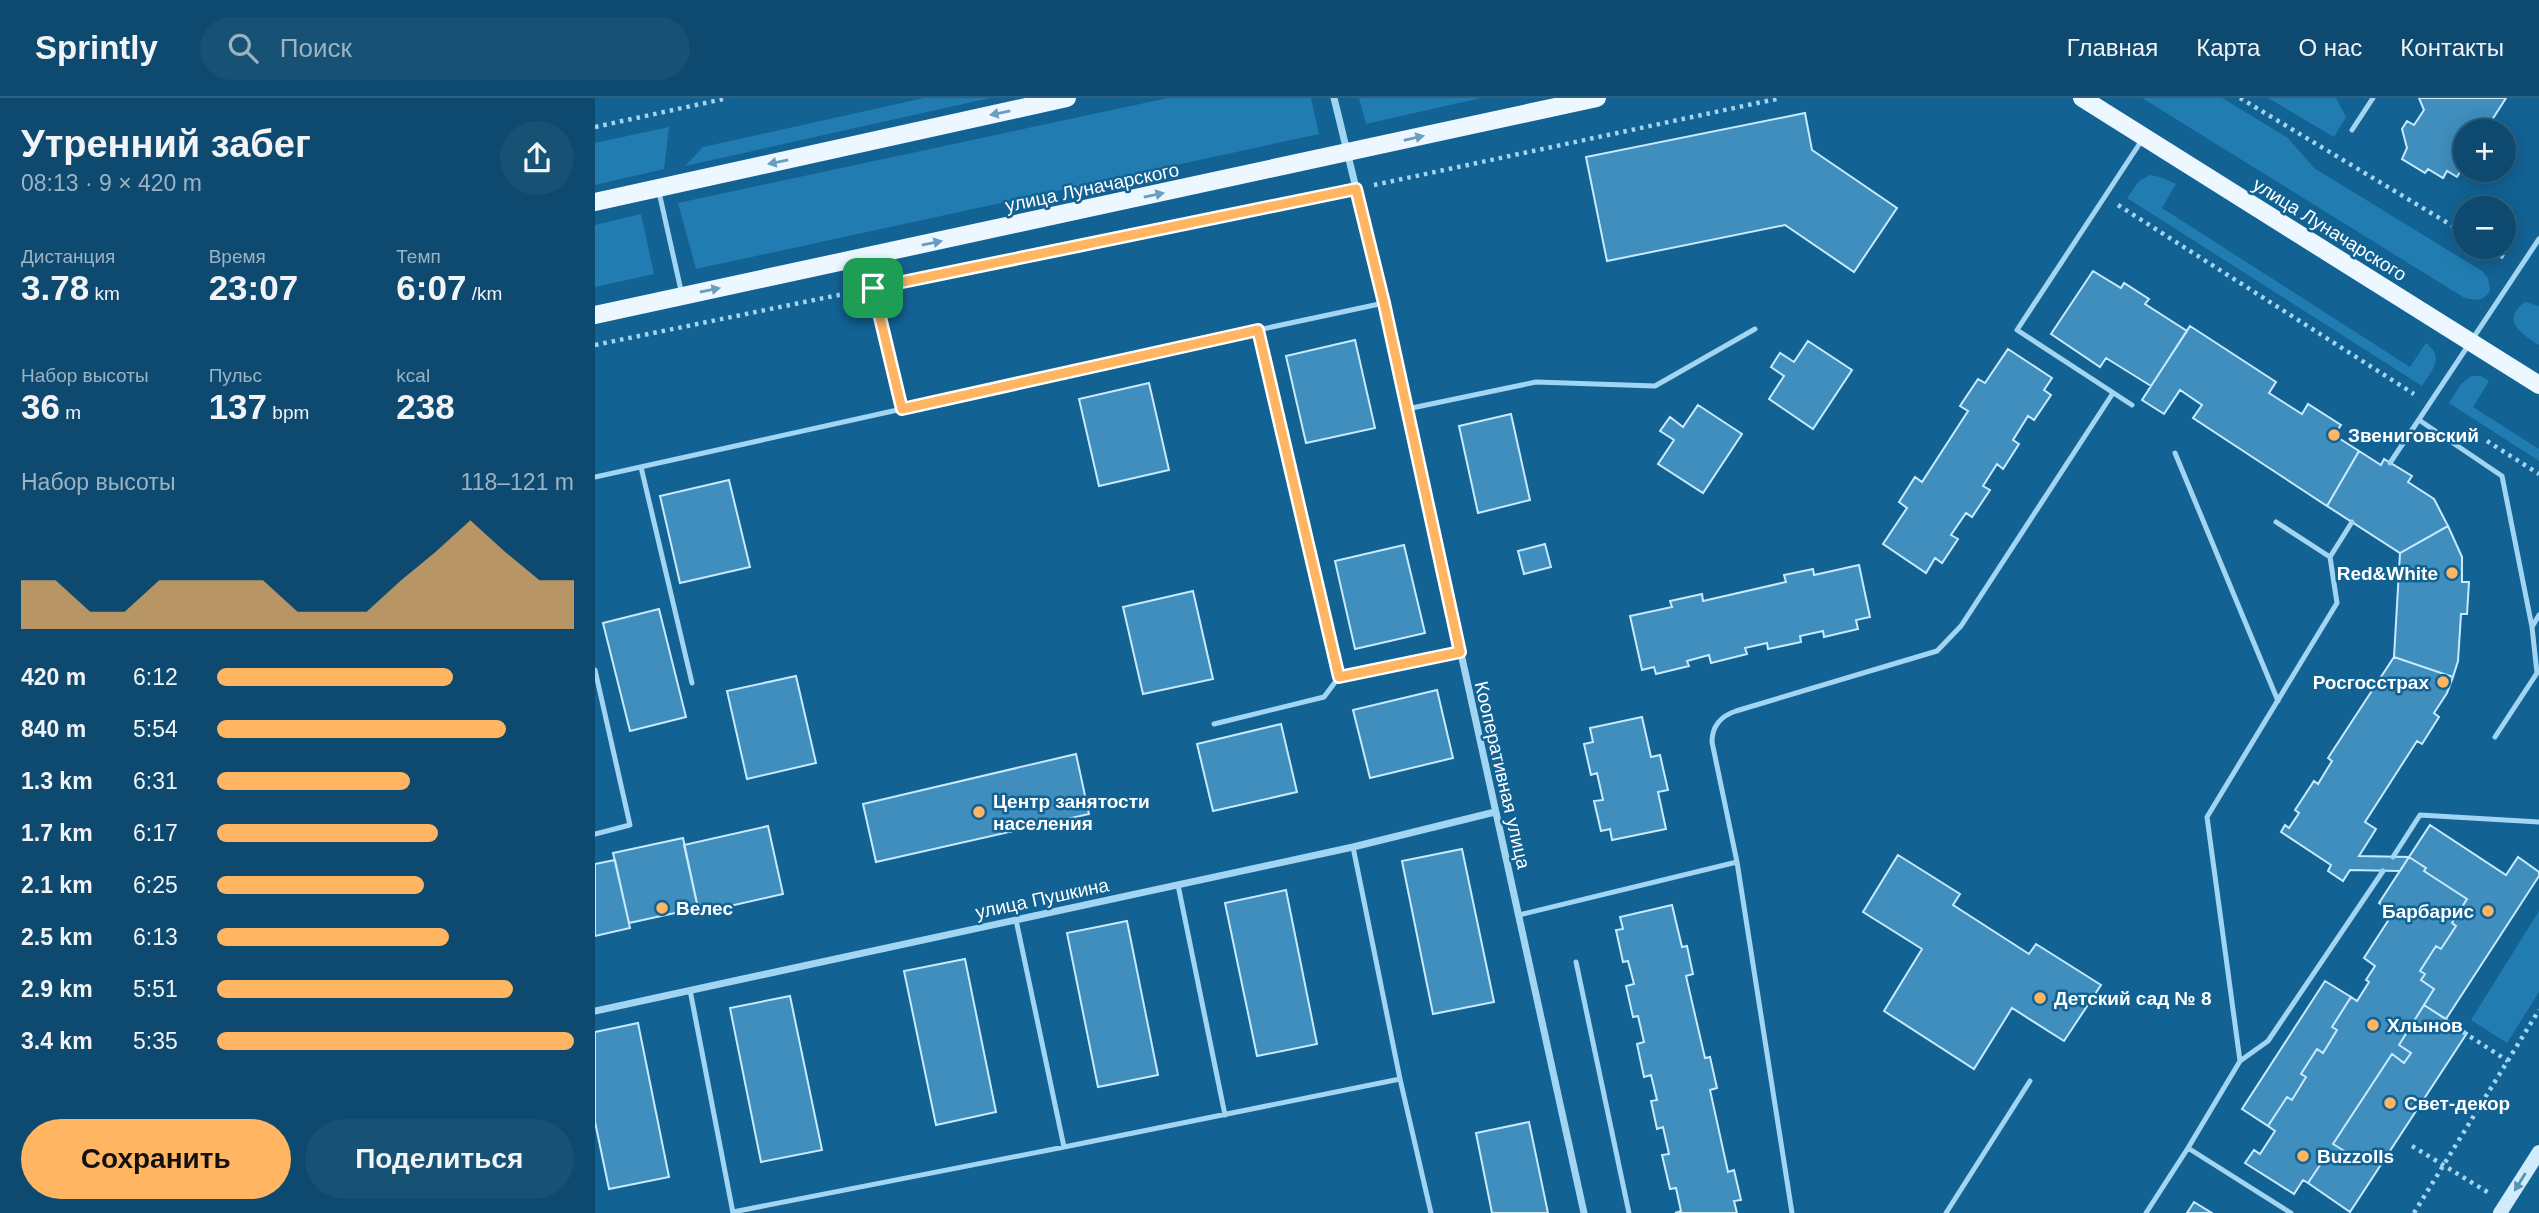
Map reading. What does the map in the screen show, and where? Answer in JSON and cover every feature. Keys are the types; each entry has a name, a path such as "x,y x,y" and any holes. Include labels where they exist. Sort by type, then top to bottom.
{"main road":[{"path":"595,202 1067,98"},
{"name":"улица Луначарского","path":"595,315 1597,98"},
{"name":"улица Луначарского","path":"2089,101 2539,385"},
{"path":"2503,1208 2539,1152"}],"street":[{"name":"Кооперативная улица","path":"1334,98 1384,303 1584,1213"},
{"name":"улица Пушкина","path":"595,1011 1353,847 1495,812"}],"lane":[{"path":"2353,131 2373,98"},
{"path":"2132,405 2017,330 2144,136"},
{"path":"658,188 682,296"},
{"path":"2390,463 2539,239"},
{"path":"865,257 902,409"},
{"path":"595,477 1384,303"},
{"path":"1407,409 1536,382 1655,386 1755,329"},
{"path":"1258,330 1339,677"},
{"path":"1792,1213 1737,862 1712,733 1725,715 1736,710 1937,651 1961,626 2113,393"},
{"path":"2419,420 2502,475 2532,627 2537,673 2495,737"},
{"path":"2175,453 2278,701"},
{"path":"641,467 692,683"},
{"path":"2276,522 2330,557"},
{"path":"2240,1060 2207,817 2337,603 2330,557 2352,522"},
{"path":"2532,627 2539,615"},
{"path":"1214,724 1324,697 1339,677 1460,652"},
{"path":"595,670 630,825 595,834"},
{"path":"2393,856 2420,816 2539,822"},
{"path":"1353,847 1400,1079 1431,1213"},
{"path":"1519,915 1737,862"},
{"path":"2146,1213 2240,1060 2268,1041 2383,871"},
{"path":"1178,885 1225,1115"},
{"path":"1016,920 1064,1147"},
{"path":"1576,962 1629,1213"},
{"path":"690,990 733,1212 1400,1079"},
{"path":"1946,1213 2030,1081"},
{"path":"2188,1148 2291,1213"}],"path":[{"path":"595,127 728,98"},
{"path":"595,345 1356,189 1781,98"},
{"path":"2240,98 2453,226"},
{"path":"2105,197 2429,404"},
{"path":"2484,439 2539,474"},
{"path":"2414,1213 2539,1010"},
{"path":"2463,1032 2508,1060"},
{"path":"2412,1146 2503,1208"}],"shaded area":[{"path":"924,98 990,98 685,166 703,147"},
{"path":"1168,98 1311,98 1319,134 696,269 678,203"},
{"path":"1359,98 1481,98 1366,124"},
{"path":"2142,98 2222,98 2288,138 2314,168 2453,253 2453,259 2462,259 2482,271 2488,278 2490,291 2478,300 2463,297"},
{"path":"2268,98 2336,98 2346,117 2334,137"},
{"path":"669,127 664,169 595,185 595,143"},
{"path":"2150,175 2176,184 2162,208 2410,367 2426,343 2432,348 2436,359 2422,386 2127,198 2139,181"},
{"path":"641,214 654,274 595,287 595,225"},
{"path":"2525,302 2539,306 2539,345 2521,332 2514,321 2514,315"},
{"path":"2471,376 2481,376 2489,381 2473,407 2539,449 2539,461 2449,403 2461,384"},
{"path":"2539,911 2539,992 2507,1043 2471,1020"}],"building":[{"path":"2419,98 2506,98 2493,119 2453,119 2453,175 2447,171 2443,178 2428,169 2425,173 2402,159 2407,148 2402,129 2407,121 2414,125 2424,110"},
{"path":"1805,113 1812,150 1897,208 1854,272 1785,225 1607,261 1586,157"},
{"path":"2093,271 2121,288 2124,283 2149,299 2145,304 2187,331 2151,386 2106,358 2100,367 2051,334"},
{"path":"2190,326 2276,382 2269,393 2302,414 2308,404 2341,425 2334,435 2359,451 2327,506 2193,418 2202,405 2180,390 2164,414 2142,400"},
{"path":"1355,340 1375,428 1306,443 1286,356"},
{"path":"1808,341 1852,370 1813,429 1769,399 1784,376 1771,367 1780,353 1794,362"},
{"path":"2008,349 2052,378 2044,390 2051,395 2034,420 2028,416 2013,440 2019,444 2003,469 1997,464 1983,486 1990,490 1972,517 1966,513 1951,535 1958,539 1942,563 1935,558 1926,573 1883,544 1907,508 1899,502 1915,477 1922,482 1968,411 1960,406 1978,379 1985,383"},
{"path":"1149,383 1169,470 1099,486 1079,399"},
{"path":"1698,405 1742,434 1703,493 1658,464 1674,440 1660,431 1670,417 1683,427"},
{"path":"1511,414 1530,500 1478,513 1459,426"},
{"path":"2359,451 2381,465 2384,459 2412,476 2408,482 2434,499 2448,526 2400,553 2327,506"},
{"path":"729,480 750,567 680,583 660,496"},
{"path":"2448,526 2462,557 2462,582 2469,582 2467,614 2461,614 2458,661 2453,677 2394,657 2400,553"},
{"path":"1545,544 1551,567 1524,574 1518,551"},
{"path":"1404,545 1425,633 1355,649 1335,561"},
{"path":"1859,565 1870,617 1856,620 1858,629 1824,637 1823,631 1800,636 1801,642 1768,649 1767,643 1745,648 1747,654 1711,663 1709,655 1687,661 1689,666 1656,674 1654,667 1642,670 1630,616 1672,607 1670,601 1702,594 1703,601 1786,582 1784,575 1813,569 1814,575"},
{"path":"1193,591 1213,679 1143,694 1123,607"},
{"path":"659,609 686,717 630,731 603,623"},
{"path":"2394,657 2453,677 2447,693 2434,713 2439,717 2422,744 2417,741 2365,822 2376,829 2359,856 2409,857 2400,871 2350,870 2343,881 2328,871 2331,865 2281,832 2285,825 2289,828 2299,813 2295,810 2314,781 2318,784 2332,761 2328,758"},
{"path":"796,676 816,763 747,779 727,691"},
{"path":"1437,690 1453,758 1370,778 1353,710"},
{"path":"1642,717 1651,757 1660,755 1668,790 1658,792 1666,829 1612,840 1610,829 1601,831 1594,801 1603,800 1597,773 1591,775 1584,744 1593,742 1590,728"},
{"path":"1281,724 1297,792 1213,811 1197,744"},
{"path":"1076,754 1089,814 876,862 863,804"},
{"name":"Барбарис","path":"2430,825 2506,875 2518,857 2539,872 2539,876 2446,1019 2424,1005 2434,989 2421,980 2425,974 2420,971 2436,946 2441,949 2456,926 2452,923 2467,899 2424,871 2426,868 2409,857"},
{"path":"768,826 783,894 699,913 684,845"},
{"path":"683,838 698,908 629,923 613,853"},
{"path":"1462,849 1494,1002 1433,1014 1402,861"},
{"path":"1898,855 1960,894 1953,905 2029,954 2036,944 2101,985 2064,1041 2012,1008 1974,1069 1884,1011 1922,949 1863,912"},
{"path":"2409,857 2426,868 2424,871 2467,899 2452,923 2456,926 2441,949 2436,946 2420,971 2425,974 2421,980 2434,989 2399,1045 2411,1053 2404,1063 2392,1054 2333,1144 2346,1152 2340,1160 2328,1153 2308,1183 2303,1180 2294,1194 2245,1163 2254,1150 2260,1154 2275,1131 2268,1126 2287,1097 2292,1100 2306,1077 2301,1074 2317,1049 2323,1053 2337,1030 2332,1027 2351,997 2357,1001 2369,982 2366,980 2375,966 2364,958 2393,913 2379,903"},
{"path":"615,860 630,928 595,936 595,864"},
{"path":"1286,890 1317,1044 1257,1056 1225,903"},
{"path":"1672,905 1682,947 1687,946 1693,974 1686,976 1705,1058 1710,1057 1717,1088 1710,1090 1728,1172 1734,1170 1741,1200 1734,1201 1737,1213 1675,1213 1681,1211 1676,1188 1670,1189 1662,1155 1669,1154 1663,1127 1657,1129 1651,1101 1657,1100 1651,1075 1644,1077 1637,1044 1644,1042 1638,1016 1633,1017 1626,986 1634,984 1628,961 1623,962 1616,930 1623,929 1620,917"},
{"path":"1127,921 1158,1075 1098,1087 1067,933"},
{"path":"965,959 996,1112 936,1125 904,971"},
{"path":"2325,981 2351,997 2332,1027 2337,1030 2323,1053 2317,1049 2301,1074 2306,1077 2292,1100 2287,1097 2268,1126 2242,1109"},
{"path":"790,996 822,1150 761,1162 730,1008"},
{"name":"Свет-декор","path":"2424,1005 2467,1033 2350,1212 2308,1183 2328,1153 2340,1160 2346,1152 2333,1144 2392,1054 2404,1063 2411,1053 2399,1045"},
{"path":"638,1023 669,1177 609,1189 595,1122 595,1032"},
{"path":"1529,1122 1548,1213 1492,1213 1476,1133"},
{"path":"2194,1202 2212,1213 2187,1213"}],"place":[{"name":"Звениговский","path":"2334,435"},
{"name":"Red&White","path":"2452,573"},
{"name":"Росгосстрах","path":"2443,682"},
{"name":"Центр занятости населения","path":"979,812"},
{"name":"Велес","path":"662,908"},
{"name":"Барбарис","path":"2488,911"},
{"name":"Детский сад № 8","path":"2040,998"},
{"name":"Хлынов","path":"2373,1025"},
{"name":"Свет-декор","path":"2390,1103"},
{"name":"Buzzolls","path":"2303,1156"}],"route":[{"path":"1356,189 1384,303 1460,652 1339,677 1258,330 902,409 873,288 1356,189"}]}
